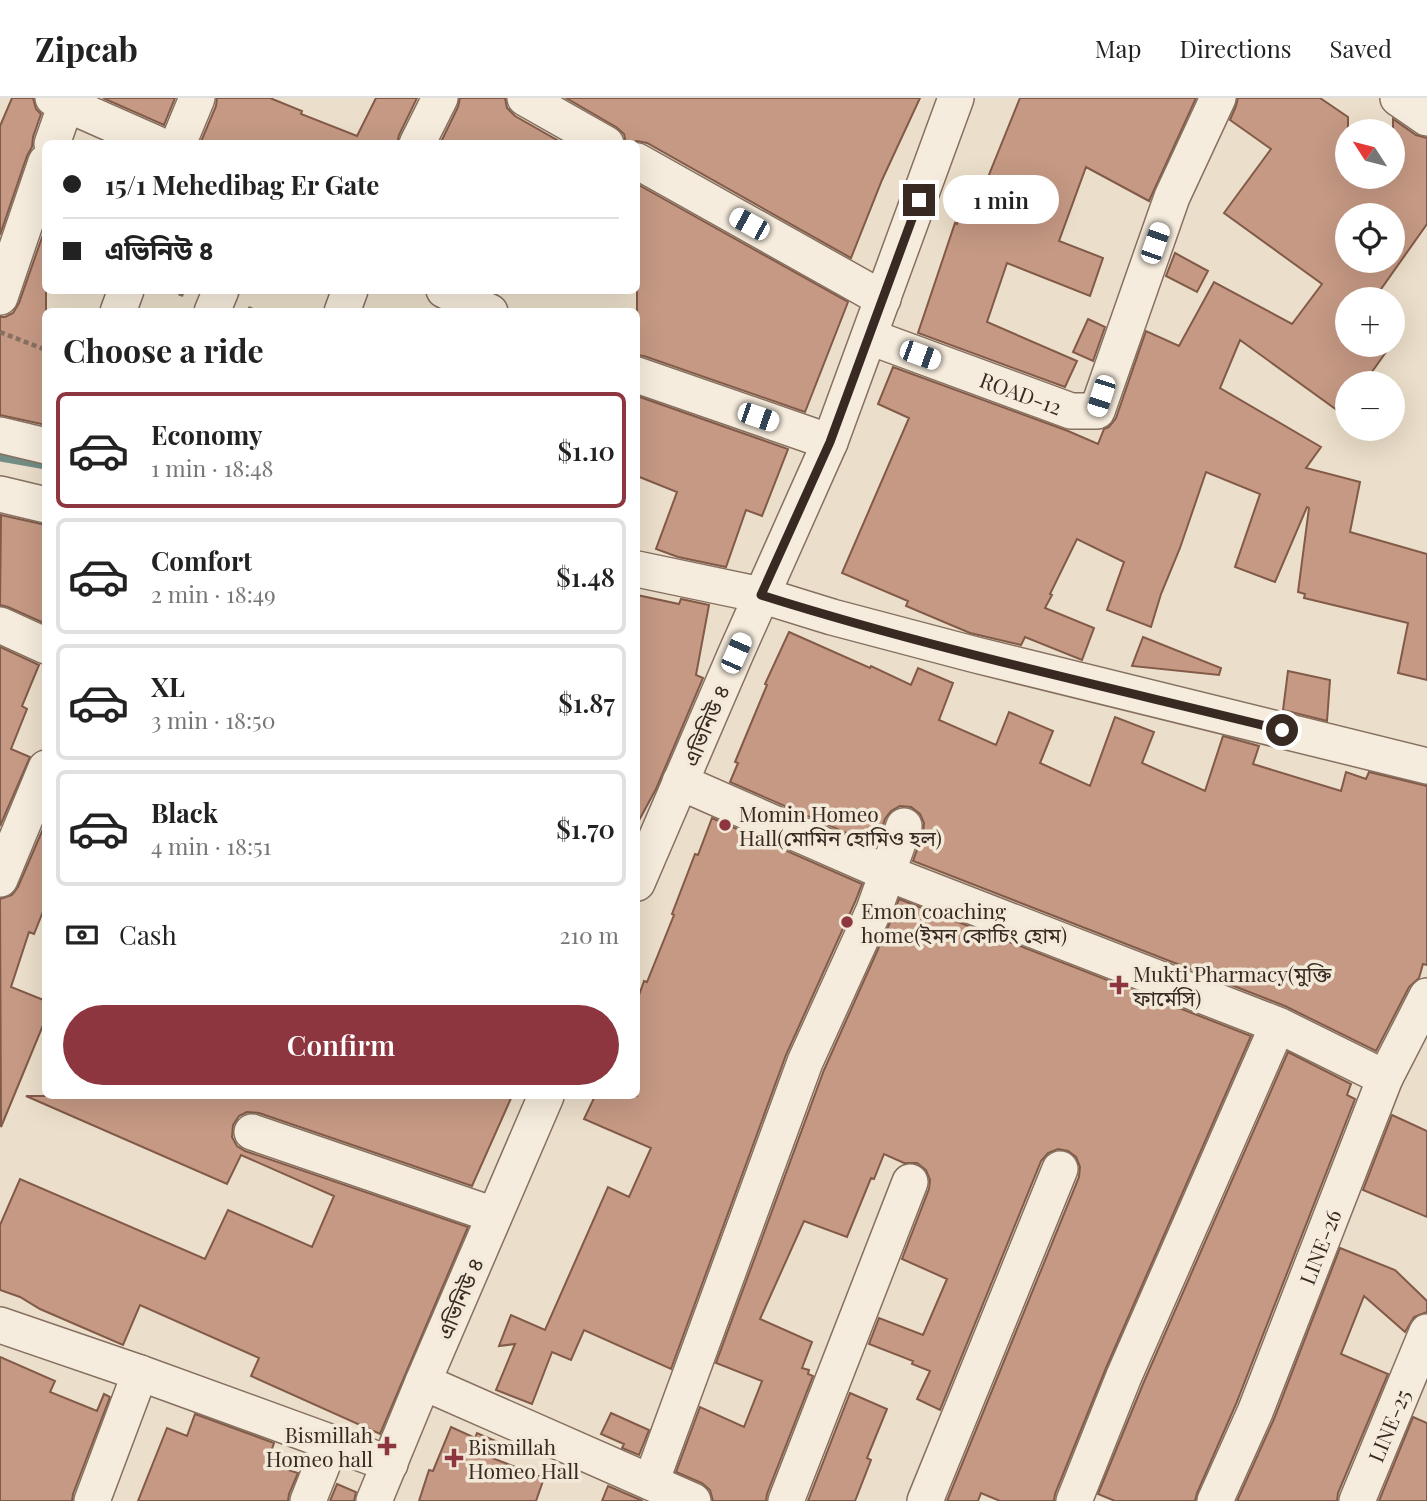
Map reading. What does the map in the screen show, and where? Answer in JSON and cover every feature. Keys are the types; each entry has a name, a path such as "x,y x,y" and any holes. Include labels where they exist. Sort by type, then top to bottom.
{"street":[{"path":"180,140 197,98"},
{"path":"419,140 440,98"},
{"path":"525,98 599,140"},
{"name":"ROAD-12","path":"870,337 1071,411 1097,411 1172,197 1218,98"},
{"path":"1398,98 1427,118"},
{"name":"এভিনিউ ৪","path":"640,876 830,442 954,99"},
{"path":"53,140 60,101 148,140"},
{"path":"640,163 883,299"},
{"path":"0,297 42,174"},
{"path":"452,300 477,308"},
{"path":"640,377 830,442"},
{"path":"0,435 42,445"},
{"path":"0,494 42,504"},
{"path":"640,570 761,595 832,617 976,655 1427,766"},
{"path":"0,625 42,644"},
{"path":"0,879 42,778"},
{"path":"680,782 887,873 1278,1025 1385,1078"},
{"path":"652,1482 805,1062 874,909 904,827"},
{"name":"LINE-26","path":"1214,1501 1255,1412 1385,1078 1427,996"},
{"path":"1074,1501 1124,1376 1273,1036"},
{"name":"এভিনিউ ৪","path":"374,1501 545,1099"},
{"path":"252,1132 494,1215"},
{"path":"925,1501 1060,1169"},
{"path":"786,1501 910,1182"},
{"path":"0,1325 390,1464"},
{"name":"LINE-25","path":"1357,1501 1425,1344"},
{"path":"92,1501 140,1373"},
{"path":"423,1382 693,1501"},
{"path":"308,1501 331,1443"}],"path":[{"path":"0,332 42,348"}],"building":[{"path":"12,98 33,98 36,109 41,114 0,235 0,126"},
{"path":"103,98 175,98 164,125"},
{"path":"217,98 270,98 302,111 301,114 357,136 376,98 417,98 398,140 202,140"},
{"path":"460,98 505,98 507,108 515,116 557,140 442,140"},
{"path":"566,98 920,98 882,180 851,258 647,143 625,140 624,134"},
{"path":"1020,98 1196,98 1149,201 1086,167 1059,241 1103,258 1090,296 1007,263 987,322 1077,361 1065,387 918,333 955,223 957,224 970,188 982,192"},
{"path":"1238,98 1320,98 1348,117 1335,119 1335,189 1405,189 1405,127 1427,138 1427,224 1405,255 1405,203 1335,203 1335,273 1392,273 1382,287 1335,287 1335,357 1382,357 1373,371 1335,371 1335,409 1240,340 1220,388 1321,447 1306,468 1360,482 1350,532 1427,554 1427,680 1398,673 1408,623 1304,598 1305,594 1298,592 1309,508 1307,507 1275,582 1235,567 1260,494 1206,472 1151,627 1107,610 1124,562 1077,539 1045,608 1094,628 1082,660 1025,637 1021,645 970,633 906,606 908,601 842,573 909,418 878,404 893,367 1098,444 1104,429 1116,418 1146,331 1179,346 1214,282 1292,324 1322,284 1224,213 1271,149 1230,120"},
{"path":"640,186 848,302 805,412 640,355 640,308 637,308 637,294 640,294"},
{"path":"42,237 42,294 46,294 46,308 42,308 42,424 0,415 0,317 13,313"},
{"path":"1175,253 1208,271 1197,292 1166,276"},
{"path":"1088,319 1105,327 1093,361 1073,352"},
{"path":"640,397 788,449 762,516 746,510 726,567 678,557 656,549 677,492 640,477"},
{"path":"1,515 42,524 42,622 0,605"},
{"path":"640,596 679,604 681,599 709,605 696,675 703,678 656,789 640,818"},
{"path":"789,632 911,685 918,668 953,683 939,720 996,745 1009,712 1053,731 1040,763 1090,786 1115,717 1154,732 1142,763 1205,791 1223,736 1259,746 1253,764 1341,791 1346,772 1366,779 1369,772 1427,786 1427,965 1423,964 1419,978 1409,987 1376,1051 1285,1006 913,861 924,823 920,814 911,807 900,806 891,811 885,819 876,846 730,782 738,763 735,762 767,685 765,684"},
{"path":"1143,637 1221,668 1219,675 1132,666"},
{"path":"0,647 39,665 22,706 27,709 11,749 30,757 0,826"},
{"path":"1288,671 1330,680 1327,721 1283,710"},
{"path":"712,818 862,884 786,1055 671,1369 584,1330 571,1360 552,1352 532,1404 496,1390 515,1344 499,1346 511,1315 545,1330 608,1187 629,1197 651,1148 584,1119 594,1099 640,1099 640,992 644,981 647,982 674,915 672,914 695,854 698,855"},
{"path":"42,831 42,914 34,934 29,932 11,987 42,999 42,1028 1,1127 0,899 12,895"},
{"path":"899,899 1251,1036 1106,1368 1054,1501 1000,1501 981,1493 978,1501 947,1501 1079,1177 1080,1167 1076,1157 1068,1151 1058,1149 1048,1153 1041,1161 940,1410 917,1399 930,1371 912,1364 913,1361 869,1344 879,1318 923,1335 947,1279 902,1259 929,1189 930,1180 926,1170 917,1163 904,1163 884,1154 874,1179 871,1178 847,1237 804,1221 760,1319 812,1342 802,1368 809,1370 808,1374 813,1376 766,1501 713,1501 710,1490 702,1483 676,1472 700,1407 744,1427 762,1381 716,1363 824,1070"},
{"path":"1288,1052 1351,1084 1347,1095 1355,1099 1236,1404 1195,1501 1115,1501 1098,1494"},
{"path":"26,1096 42,1096 42,1099 511,1099 472,1186 259,1113 247,1112 239,1116 233,1125 232,1137 237,1146 245,1151 468,1227 380,1434 251,1376 259,1358 140,1305 123,1345 0,1290 0,1225 20,1179 205,1259 228,1210 312,1247 334,1196 241,1155 227,1184"},
{"path":"1392,1115 1427,1131 1427,1217 1363,1190"},
{"path":"1340,1248 1395,1270 1427,1301 1427,1312 1414,1317 1405,1332 1364,1296 1341,1354 1388,1374 1337,1501 1237,1501 1274,1419"},
{"path":"0,1357 55,1381 50,1392 97,1411 104,1394 110,1397 72,1501 0,1501"},
{"path":"850,1393 887,1409 867,1458 871,1460 855,1501 808,1501"},
{"path":"611,1413 649,1430 639,1455 622,1448 624,1444 601,1434"},
{"path":"195,1414 274,1443 267,1463 298,1473 288,1501 138,1501 167,1428 187,1436"},
{"path":"1413,1417 1427,1423 1427,1501 1379,1501"},
{"path":"451,1427 475,1438 477,1433 498,1442 492,1458 544,1478 536,1501 419,1501 429,1470 433,1471"},
{"path":"337,1484 356,1492 354,1501 330,1501"},
{"path":"608,1486 643,1501 602,1501"}],"waterway":[{"path":"0,457 42,464"}],"place":[{"name":"Momin Homeo Hall(মোমিন হোমিও হল)","path":"725,825"},
{"name":"Emon coaching home(ইমন কোচিং হোম)","path":"847,922"},
{"name":"Mukti Pharmacy(মুক্তি ফার্মেসি)","path":"1119,985"},
{"name":"Bismillah Homeo hall","path":"387,1446"},
{"name":"Bismillah Homeo Hall","path":"454,1458"}],"route":[{"path":"919,200 830,442 761,595 928,642 1282,730"}]}
